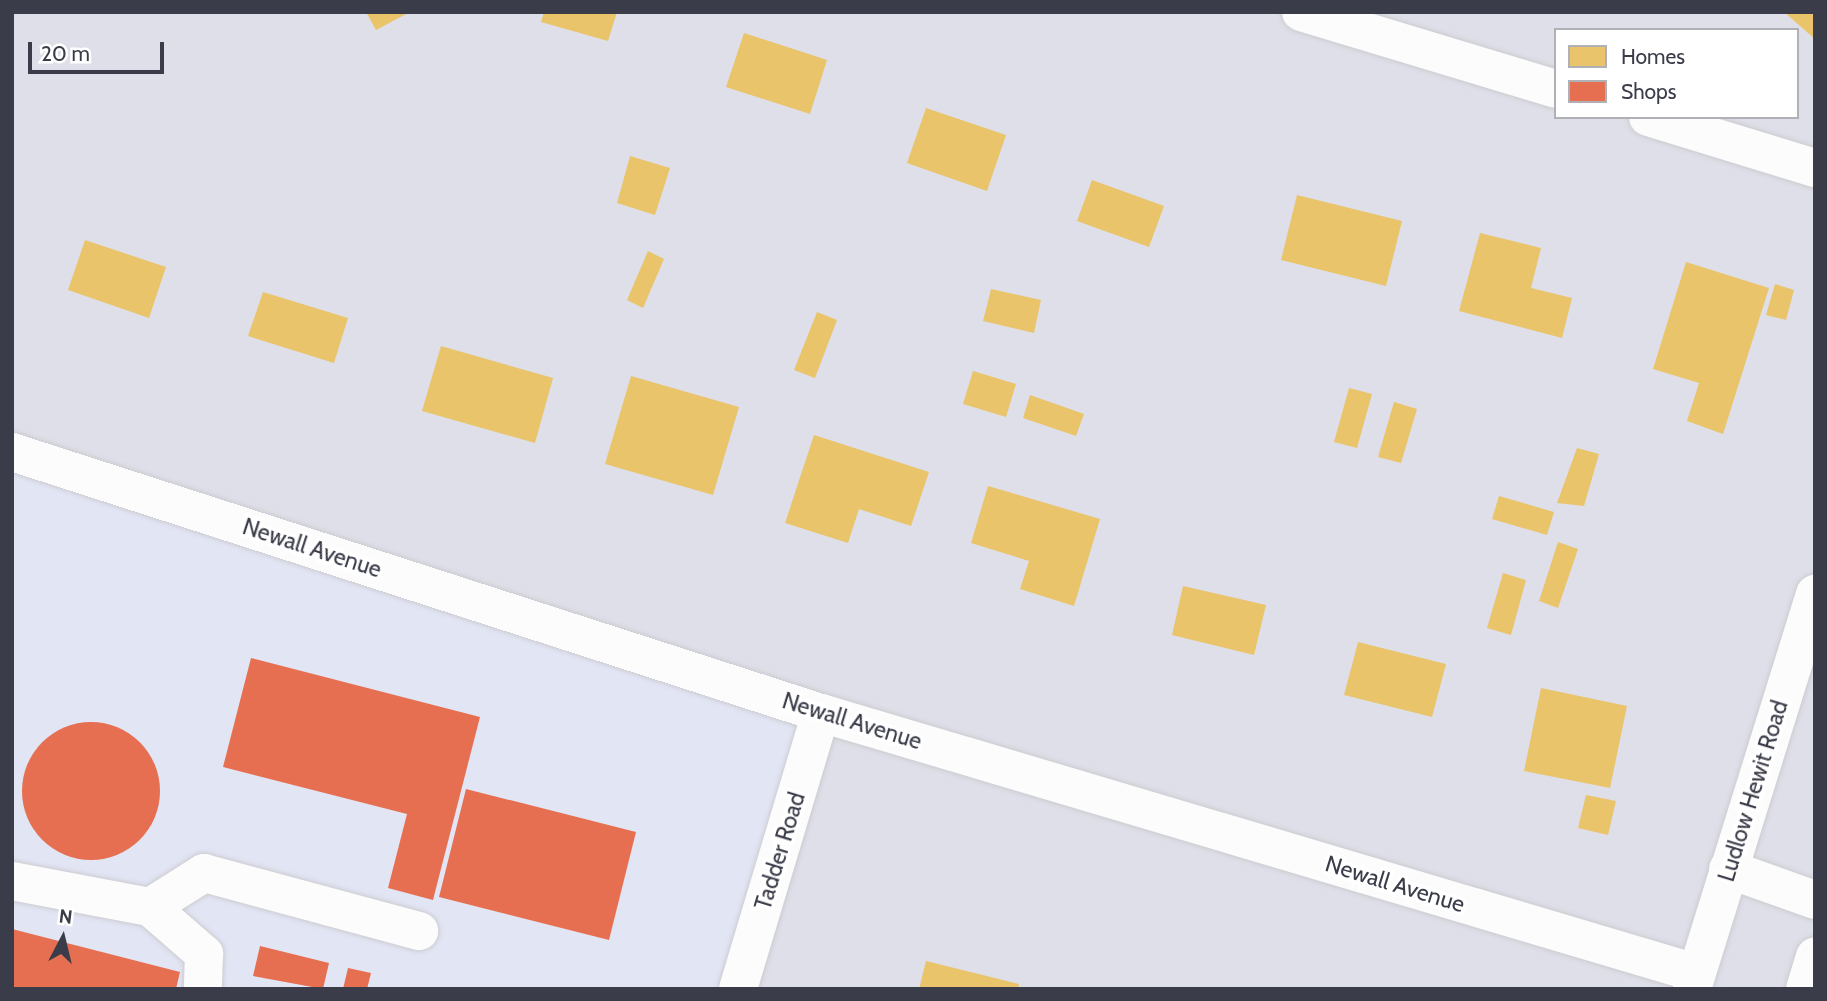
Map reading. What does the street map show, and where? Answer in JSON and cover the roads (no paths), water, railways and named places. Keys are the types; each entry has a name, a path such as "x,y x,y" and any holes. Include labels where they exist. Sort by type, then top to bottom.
{"street":[{"path":"1301,12 1554,88"},
{"path":"1655,119 1815,168"},
{"name":"Newall Avenue","path":"12,452 821,713 1694,981"},
{"name":"Ludlow Hewit Road","path":"1694,981 1815,594"},
{"name":"Tadder Road","path":"738,989 821,713"},
{"path":"1728,869 1815,900"},
{"path":"150,907 204,873 419,931"},
{"path":"12,881 150,907 204,954 203,989"},
{"path":"1805,989 1815,956"}]}
